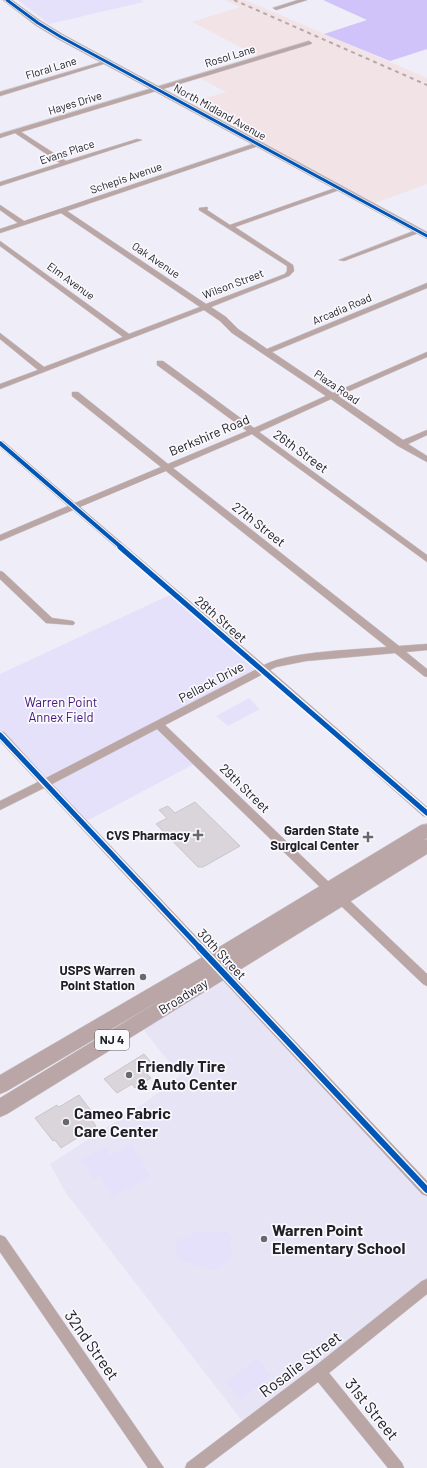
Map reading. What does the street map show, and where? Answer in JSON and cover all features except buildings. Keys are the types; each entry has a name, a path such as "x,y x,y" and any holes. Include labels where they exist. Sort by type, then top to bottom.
{"main road":[{"name":"Broadway","path":"0,1108 218,966 335,894 427,830"},
{"name":"Broadway","path":"335,894 427,846"},
{"name":"Broadway","path":"0,1085 218,966"}],"street":[{"name":"North Midland Avenue","path":"7,0 48,30 423,233"},
{"path":"276,8 304,0"},
{"name":"Rosol Lane","path":"156,88 309,43"},
{"name":"Floral Lane","path":"0,94 107,62"},
{"name":"Hayes Drive","path":"0,136 156,88"},
{"path":"16,131 65,163"},
{"name":"Evans Place","path":"0,184 139,140"},
{"name":"Schepis Avenue","path":"0,231 259,144"},
{"path":"205,208 201,209 230,227 340,188"},
{"path":"0,206 24,223"},
{"name":"Oak Avenue","path":"62,210 223,319 235,331"},
{"name":"Wilson Street","path":"0,387 287,275 291,271 290,265 230,227"},
{"path":"342,260 423,233"},
{"name":"Elm Avenue","path":"0,243 128,337"},
{"name":"Arcadia Road","path":"266,352 427,285"},
{"name":"Plaza Road","path":"235,331 401,444 427,460"},
{"path":"0,335 44,370"},
{"name":"Berkshire Road","path":"0,538 252,431 427,354"},
{"name":"26th Street","path":"160,363 427,559"},
{"name":"27th Street","path":"75,394 427,674"},
{"path":"401,444 427,432"},
{"name":"28th Street","path":"0,443 263,669 427,814"},
{"path":"0,574 49,621 70,623"},
{"name":"Pellack Drive","path":"0,806 274,664 306,658 427,648"},
{"name":"29th Street","path":"158,724 427,981"},
{"name":"30th Street","path":"0,735 427,1190"},
{"name":"32nd Street","path":"0,1241 157,1468"},
{"name":"Rosalie Street","path":"192,1468 319,1372 427,1286"},
{"name":"31st Street","path":"319,1372 396,1468"}],"shaded area":[{"path":"225,0 245,0 427,78 427,184 370,205 186,104 226,92 198,77 260,57 192,22 240,7"},
{"path":"323,0 427,0 427,49 390,61 324,34 367,20"},
{"name":"Warren Point Elementary School","path":"223,971 427,1190 427,1286 246,1426 66,1193 50,1164 142,1105 180,1076 139,1024"}],"green space":[{"path":"18,0 141,0 144,2 49,24"},
{"name":"Warren Point Annex Field","path":"174,593 263,669 158,724 198,762 83,823 0,735 0,674"},
{"path":"249,698 260,709 228,726 216,716"},
{"path":"109,1145 108,1156 132,1145 151,1177 112,1197 99,1174 94,1181 81,1160"},
{"path":"196,1232 228,1232 233,1237 230,1246 233,1258 214,1270 178,1260 175,1241"},
{"path":"257,1358 271,1375 240,1400 226,1382"}],"railway":[{"path":"234,0 427,85"}],"cycle path":[{"path":"7,0 38,23 61,37 427,236"},
{"path":"0,443 263,669 427,813"},
{"path":"0,735 427,1190"}],"place":[{"name":"CVS Pharmacy","path":"198,835"},
{"name":"Garden State Surgical Center","path":"368,837"},
{"name":"USPS Warren Point Station","path":"143,977"},
{"name":"Friendly Tire & Auto Center","path":"129,1075"},
{"name":"Cameo Fabric Care Center","path":"66,1122"},
{"name":"Warren Point Elementary School","path":"264,1239"}]}
